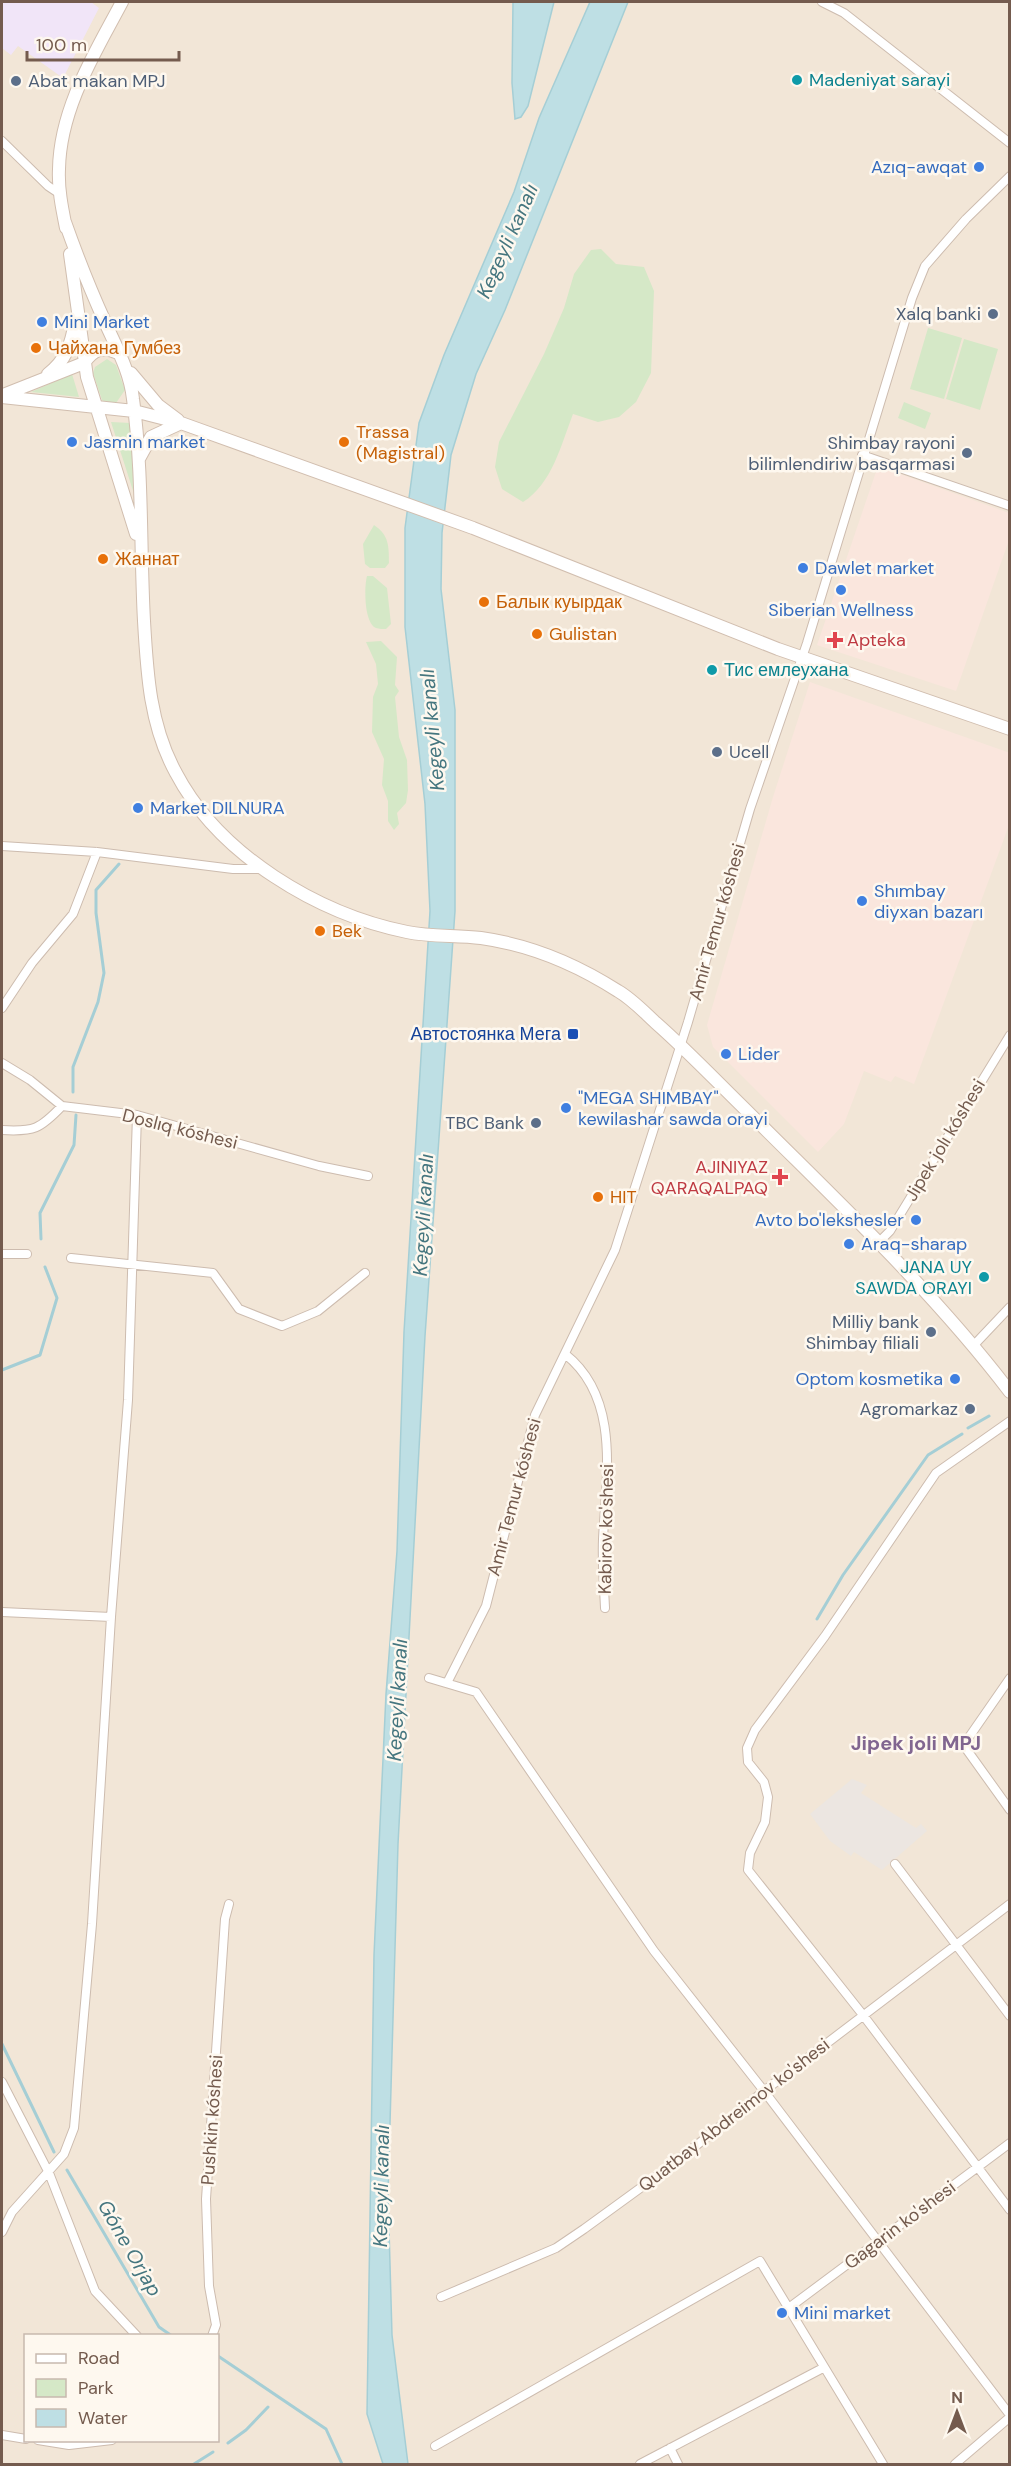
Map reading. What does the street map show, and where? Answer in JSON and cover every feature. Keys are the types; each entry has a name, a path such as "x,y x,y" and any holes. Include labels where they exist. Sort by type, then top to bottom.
{"main road":[{"path":"122,2 73,100 59,166 60,194 84,363 140,546"},
{"path":"65,222 82,270 118,353 158,405 181,423"},
{"path":"37,382 66,356 72,340 77,303"},
{"path":"2,396 84,363 91,353 99,349 108,349 118,353"},
{"path":"125,365 134,411 147,673 157,734 177,777 203,812 238,849 265,869 327,907 415,934 466,937 533,949 567,962 624,994 681,1045 878,1243 974,1345 1010,1392"},
{"path":"2,396 134,411 181,423 473,528 802,657 1010,729"},
{"path":"138,463 144,445 151,437 181,423"}],"street":[{"path":"822,2 844,13 1010,143"},
{"path":"2,141 48,186 60,194"},
{"name":"Amir Temur kóshesi","path":"447,1683 486,1606 535,1415 615,1250 681,1045 750,809 802,657 862,454 912,298 926,266 966,219 1010,176"},
{"path":"862,454 1010,506"},
{"path":"2,846 97,852 199,865 265,869"},
{"path":"2,1008 32,963 73,914 97,852"},
{"name":"Jipek jolı kóshesi","path":"878,1243 890,1231 1010,1035"},
{"path":"2,1064 30,1080 62,1106 44,1125 21,1131 2,1130"},
{"name":"Doslıq kóshesi","path":"62,1106 137,1115 319,1166 368,1176"},
{"path":"2,2232 12,2212 64,2154 74,2127 92,1924 111,1617 128,1400 137,1115"},
{"path":"2,1254 27,1254"},
{"path":"71,1258 213,1273 239,1309 282,1326 318,1311 365,1273"},
{"path":"974,1345 1010,1307"},
{"name":"Kabirov ko'shesi","path":"565,1354 582,1367 601,1406 609,1470 603,1539 605,1608"},
{"path":"1010,1421 936,1473 825,1636 755,1730 747,1748 748,1762 764,1782 768,1797 765,1822 750,1853 748,1870 863,2015 1010,2210"},
{"path":"2,1612 111,1617"},
{"path":"429,1678 476,1692 641,1933 764,2091 1010,2416 954,2464"},
{"path":"1010,1678 967,1740 967,1750 1010,1810"},
{"path":"895,1864 1010,2016"},
{"name":"Pushkin kóshesi","path":"213,2334 216,2325 208,2286 206,2199 225,1919 229,1904"},
{"name":"Quatbay Abdreimov ko'shesi","path":"441,2297 556,2248 672,2165 954,1944 1010,1904"},
{"path":"2,2082 49,2173 95,2291 135,2334"},
{"name":"Gagarin ko'shesi","path":"790,2307 1010,2143"},
{"path":"435,2446 760,2261 790,2307 823,2368 884,2464"},
{"path":"640,2464 823,2368"},
{"path":"2,2435 24,2439"},
{"path":"50,2442 69,2445 95,2442"},
{"path":"670,2448 678,2464"}],"shaded area":[{"path":"2,2 1009,2 1009,2464 2,2464"},
{"path":"2,2 91,2 99,8 63,78 18,46 11,55 2,48"},
{"path":"878,466 1009,513 1009,540 956,691 817,645"},
{"name":"Shımbay diyxan bazarı","path":"810,682 1010,753 1009,825 914,1084 895,1076 891,1082 864,1071 844,1124 818,1152 713,1047 707,1025 773,797"},
{"path":"852,1779 867,1785 861,1793 916,1828 921,1824 927,1831 882,1870 854,1852 851,1856 830,1841 810,1814"}],"green space":[{"path":"601,249 616,264 644,267 654,291 651,373 636,402 619,417 598,422 573,414 560,451 548,474 533,494 523,502 502,489 495,467 499,442 544,354 564,308 574,274 591,250"},
{"path":"928,328 962,338 944,399 910,389"},
{"path":"964,339 998,349 980,410 946,399"},
{"path":"107,359 116,365 125,390 116,403 102,400 93,373 95,367"},
{"path":"72,374 79,397 31,392"},
{"path":"904,402 931,413 925,429 898,418"},
{"path":"111,422 131,423 135,497"},
{"path":"374,525 383,533 387,541 389,563 385,568 370,568 365,564 363,544"},
{"path":"367,576 373,576 387,588 391,624 386,629 376,628 369,619 365,596"},
{"path":"381,641 397,657 395,685 399,691 395,697 399,737 407,760 406,803 397,813 399,824 394,830 388,821 388,801 382,785 384,759 372,732 373,697 378,684 376,664 366,642"}],"water":[{"path":"513,2 554,2 528,106 521,117 515,119 512,83"},
{"name":"Kegeyli kanalı","path":"590,2 628,2 505,310 476,374 451,455 442,533 441,589 455,710 455,911 425,1336 398,1844 388,2193 392,2335 408,2464 383,2464 367,2414 374,1955 386,1694 397,1551 404,1332 430,911 425,804 405,627 405,528 419,423 444,355 514,192 539,118"}],"waterway":[{"path":"73,1092 73,1067 98,1002 104,973 96,913 96,890 119,864"},
{"path":"41,1239 40,1213 74,1145 76,1115"},
{"path":"2,1370 40,1355 57,1298 45,1267"},
{"path":"968,1428 989,1416"},
{"path":"817,1619 843,1575 928,1455 962,1434"},
{"name":"Góne Orjap","path":"2,2044 54,2152"},
{"name":"Góne Orjap","path":"67,2170 159,2327 169,2334"},
{"name":"Góne Orjap","path":"219,2357 326,2429 342,2464"},
{"path":"228,2443 246,2430 268,2407"},
{"path":"194,2464 213,2452"}],"place":[{"name":"Madeniyat sarayi","path":"797,80"},
{"name":"Abat makan MPJ","path":"16,81"},
{"name":"Azıq-awqat","path":"979,167"},
{"name":"Xalq banki","path":"993,314"},
{"name":"Mini Market","path":"42,322"},
{"name":"Чайхана Гумбез","path":"36,348"},
{"name":"Jasmin market","path":"72,442"},
{"name":"Trassa (Magistral)","path":"344,442"},
{"name":"Shimbay rayoni bilimlendiriw basqarmasi","path":"967,453"},
{"name":"Жаннат","path":"103,559"},
{"name":"Dawlet market","path":"803,568"},
{"name":"Siberian Wellness","path":"841,590"},
{"name":"Балык куырдак","path":"484,602"},
{"name":"Gulistan","path":"537,634"},
{"name":"Apteka","path":"835,640"},
{"name":"Тис емлеухана","path":"712,670"},
{"name":"Ucell","path":"717,752"},
{"name":"Market DILNURA","path":"138,808"},
{"name":"Shımbay diyxan bazarı","path":"862,901"},
{"name":"Bek","path":"320,931"},
{"name":"Автостоянка Мега","path":"573,1034"},
{"name":"Lider","path":"726,1054"},
{"name":"\"MEGA SHIMBAY\" kewilashar sawda orayi","path":"566,1108"},
{"name":"TBC Bank","path":"536,1123"},
{"name":"AJINIYAZ QARAQALPAQ","path":"780,1177"},
{"name":"HIT","path":"598,1197"},
{"name":"Avto bo'lekshesler","path":"916,1220"},
{"name":"Araq-sharap","path":"849,1244"},
{"name":"JANA UY SAWDA ORAYI","path":"984,1277"},
{"name":"Milliy bank Shimbay filiali","path":"931,1332"},
{"name":"Optom kosmetika","path":"955,1379"},
{"name":"Agromarkaz","path":"970,1409"},
{"name":"Mini market","path":"782,2313"}],"district":[{"name":"Jipek joli MPJ","path":"916,1743"}]}
